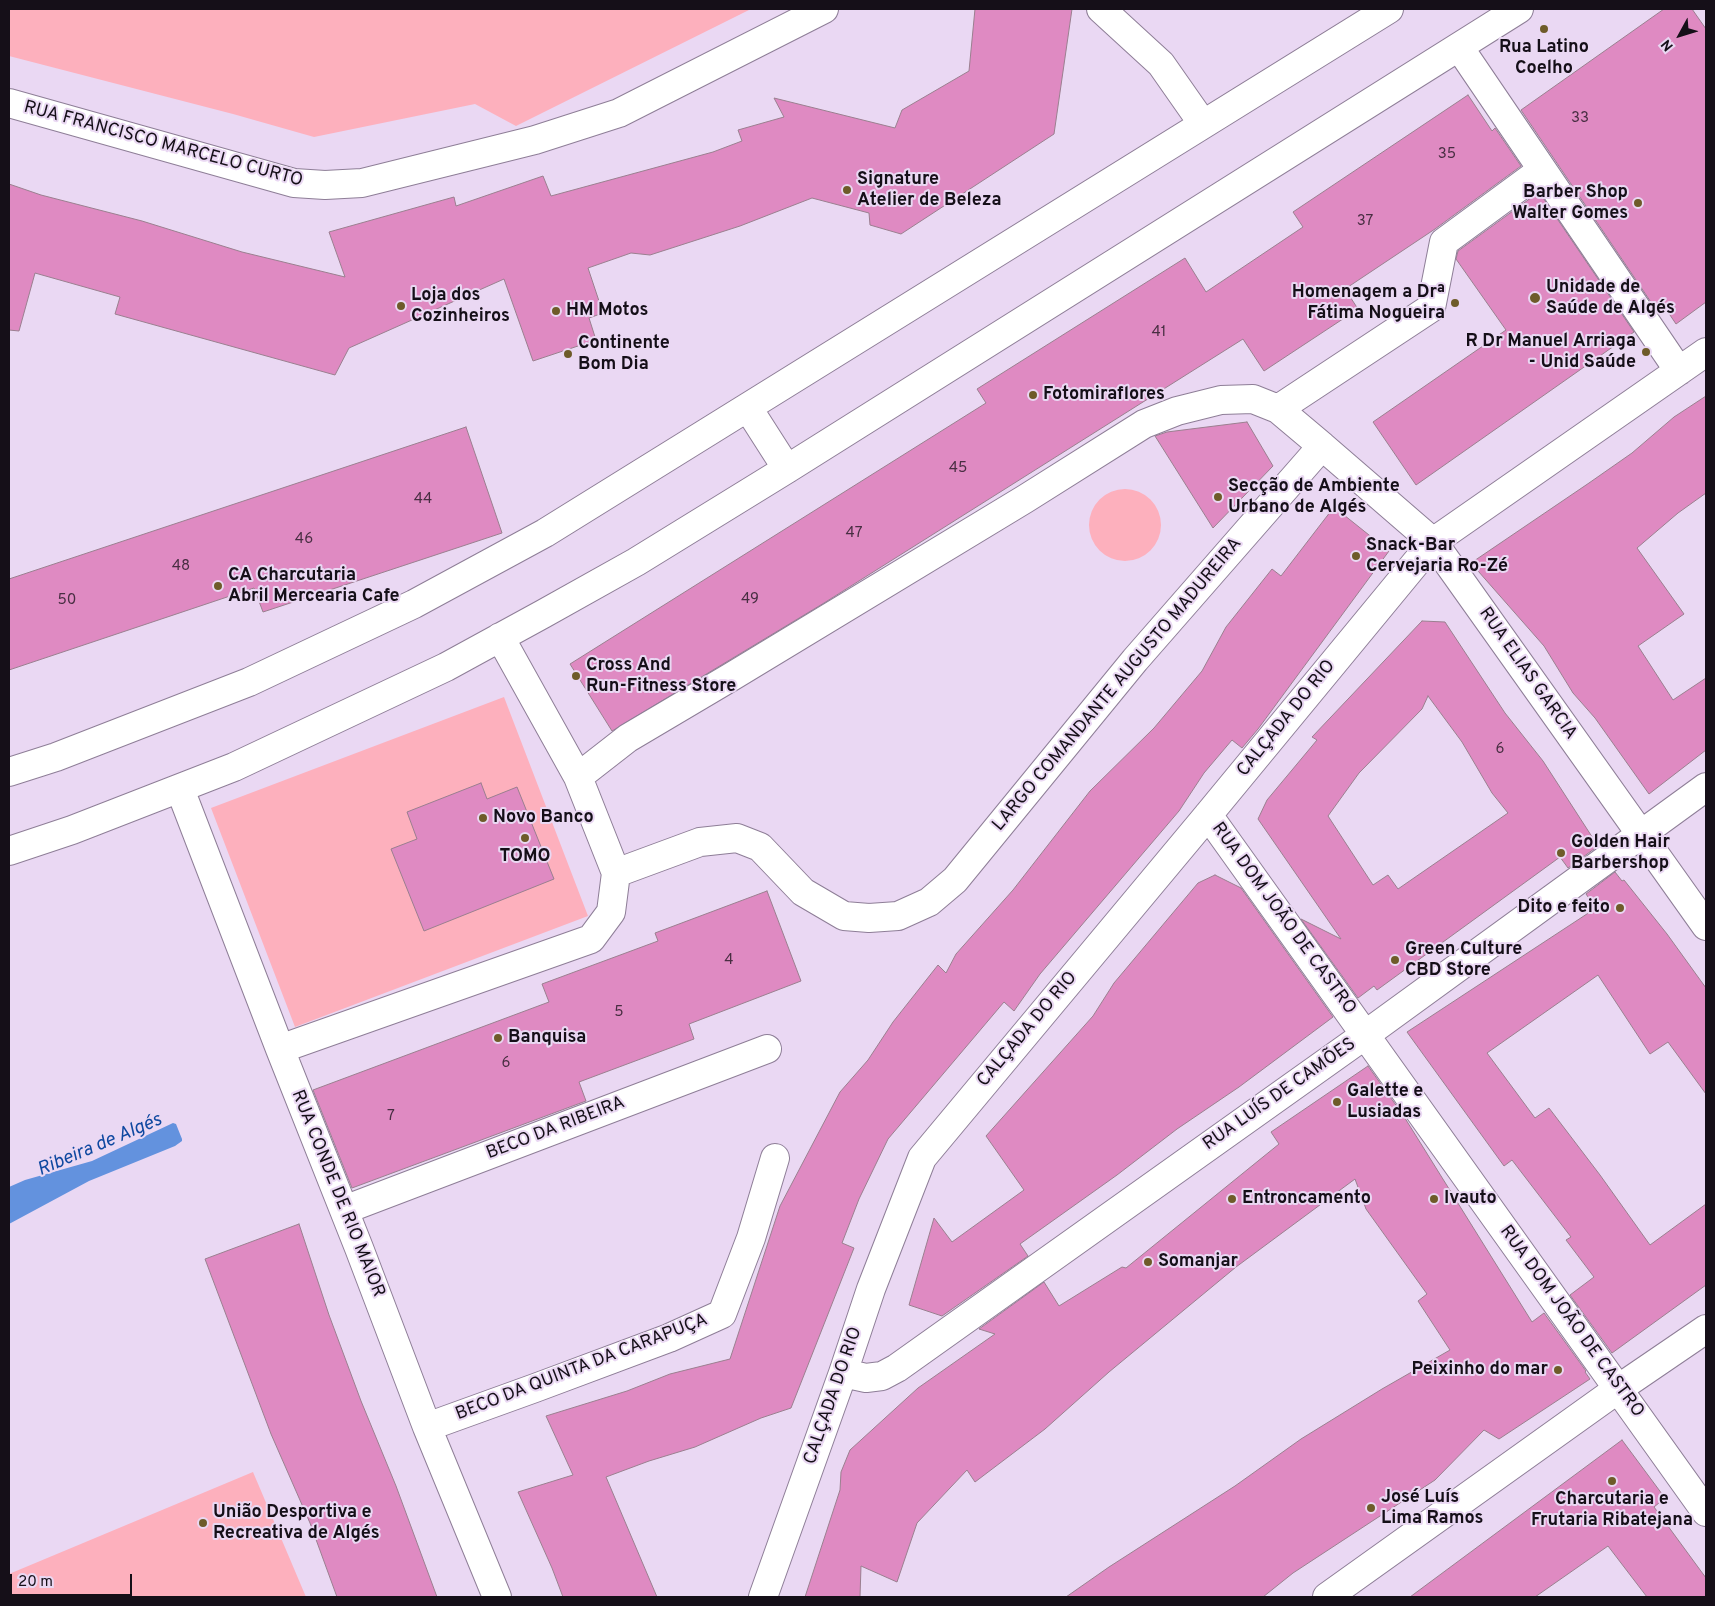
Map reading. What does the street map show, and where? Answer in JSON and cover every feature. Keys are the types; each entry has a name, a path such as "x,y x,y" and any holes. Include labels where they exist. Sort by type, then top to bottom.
{"street":[{"name":"RUA FRANCISCO MARCELO CURTO","path":"9,103 294,183 326,185 362,183 535,140 619,113 824,9"},
{"path":"1101,9 1161,64 1202,124"},
{"path":"9,772 56,757 249,682 414,604 545,533 1388,9"},
{"path":"9,851 72,830 234,767 446,667 636,562 1519,9"},
{"path":"1459,47 1679,371"},
{"path":"1278,409 1430,308 1444,242 1542,170"},
{"name":"CALÇADA DO RIO","path":"763,1597 871,1289 922,1158 1433,542 1706,352"},
{"path":"578,777 628,738 1025,499 1144,424 1177,411 1221,400 1253,399 1278,409 1322,446"},
{"path":"748,408 787,469"},
{"name":"RUA ELIAS GARCIA","path":"1322,446 1433,542 1706,926"},
{"name":"LARGO COMANDANTE AUGUSTO MADUREIRA","path":"616,873 700,842 737,838 760,847 803,892 844,916 869,918 898,916 929,902 956,880 1135,660 1322,446"},
{"path":"280,1049 591,938 611,912 616,873 578,777 500,637"},
{"name":"RUA LUÍS DE CAMÕES","path":"843,1373 866,1378 882,1376 897,1368 1365,1035 1706,787"},
{"name":"RUA CONDE DE RIO MAIOR","path":"180,789 427,1426 497,1597"},
{"name":"RUA DOM JOÃO DE CASTRO","path":"1208,815 1706,1512"},
{"name":"BECO DA RIBEIRA","path":"344,1210 767,1049"},
{"name":"BECO DA QUINTA DA CARAPUÇA","path":"427,1426 642,1348 722,1314 751,1238 775,1158"},
{"path":"1327,1597 1618,1389 1706,1329"}],"shaded area":[{"path":"9,9 751,9 516,126 475,104 314,137 9,56"},
{"path":"1132,489 1151,499 1159,511 1161,525 1159,539 1151,551 1139,559 1118,561 1099,551 1091,539 1089,518 1099,499 1111,491"},
{"path":"504,697 588,916 295,1027 211,808"},
{"name":"União Desportiva e Recreativa de Algés","path":"253,1472 306,1597 9,1597 9,1574"}],"water":[{"path":"173,1123 176,1124 182,1139 175,1146 89,1181 9,1224 9,1187 25,1180 92,1161"}],"building":[{"path":"975,9 1072,9 1054,134 901,234 870,225 869,213 812,198 740,226 650,255 631,253 588,268 603,313 589,318 596,340 533,361 504,279 349,348 335,375 115,314 120,297 35,273 19,331 9,330 9,184 41,195 142,221 242,252 345,277 329,232 454,197 456,206 543,176 551,196 713,152 742,141 738,130 784,117 774,98 895,128 902,110 969,71"},
{"path":"1664,9 1692,9 1706,29 1706,302 1676,324 1666,309 1659,314 1521,110"},
{"path":"1468,95 1492,131 1495,128 1521,166 1435,229 1345,289 1358,309 1264,371 1243,339 824,603 612,731 570,664 986,403 977,389 1185,258 1206,292 1303,227 1293,212"},
{"path":"1539,192 1634,332 1416,485 1373,422 1506,330 1456,259 1458,251"},
{"path":"1706,396 1706,493 1678,513 1637,548 1684,614 1638,646 1673,700 1706,678 1706,750 1649,794 1595,718 1573,693 1544,646 1471,563 1632,453 1674,417"},
{"name":"Secção de Ambiente Urbano de Algés","path":"1247,422 1273,466 1213,528 1155,436 1167,432"},
{"path":"466,427 502,533 263,612 254,588 9,670 9,579"},
{"path":"1334,507 1389,551 1242,748 1232,740 1204,773 1179,811 1040,974 1014,1011 1004,1002 888,1139 859,1199 842,1243 854,1248 791,1408 761,1418 695,1447 606,1477 657,1597 563,1597 518,1492 573,1475 546,1416 627,1391 670,1374 730,1359 780,1206 840,1092 868,1060 893,1022 938,965 946,973 956,954 1013,890 1090,791 1154,728 1202,671 1226,627 1272,569 1281,576"},
{"path":"1422,621 1445,622 1505,713 1543,761 1598,846 1568,868 1560,857 1377,990 1374,986 1358,998 1301,919 1341,939 1258,819 1267,800 1317,740 1312,737","holes":["1428,696 1462,742 1492,793 1508,813 1398,889 1388,875 1373,885 1328,816 1359,773 1422,709"]},
{"path":"481,783 487,799 517,787 554,879 424,931 391,849 417,839 407,812"},
{"path":"1615,872 1622,881 1624,880 1667,934 1706,988 1706,1094 1668,1042 1650,1054 1598,975 1487,1053 1535,1118 1549,1108 1650,1245 1706,1204 1706,1285 1612,1353 1570,1295 1594,1277 1566,1240 1571,1237 1512,1160 1504,1166 1407,1032 1596,908 1586,894"},
{"path":"1215,875 1241,888 1333,1017 1020,1244 1028,1256 942,1316 909,1305 934,1218 952,1242 1024,1190 986,1136 1093,1016 1114,983 1198,883"},
{"path":"767,891 801,981 689,1024 694,1039 579,1082 586,1101 352,1188 313,1090 549,1002 542,984 658,941 655,933"},
{"path":"1368,1066 1403,1115 1532,1322 1544,1313 1590,1379 1499,1439 1484,1430 1435,1480 1293,1573 1263,1597 1066,1597 1235,1486 1301,1439 1450,1350 1418,1301 1427,1294 1366,1209 1355,1179 1236,1267 1109,1372 1045,1429 975,1482 967,1470 917,1523 897,1582 861,1566 860,1597 805,1597 840,1490 841,1472 850,1450 918,1388 995,1334 979,1329 1044,1282 1059,1306 1122,1267 1126,1268 1279,1144 1271,1132"},
{"path":"299,1224 329,1315 437,1597 337,1597 310,1523 271,1434 205,1259"},
{"path":"1622,1440 1665,1498 1654,1507 1706,1578 1706,1597 1647,1597 1608,1546 1535,1597 1410,1597"}],"place":[{"name":"Rua Latino Coelho","path":"1544,29"},
{"name":"Signature Atelier de Beleza","path":"847,190"},
{"name":"Barber Shop Walter Gomes","path":"1638,203"},
{"name":"Unidade de Saúde de Algés","path":"1535,298"},
{"name":"Homenagem a Drª Fátima Nogueira","path":"1455,303"},
{"name":"Loja dos Cozinheiros","path":"401,306"},
{"name":"HM Motos","path":"556,311"},
{"name":"R Dr Manuel Arriaga - Unid Saúde","path":"1646,352"},
{"name":"Continente Bom Dia","path":"568,354"},
{"name":"Fotomiraflores","path":"1033,395"},
{"name":"Secção de Ambiente Urbano de Algés","path":"1218,497"},
{"name":"Snack-Bar Cervejaria Ro-Zé","path":"1356,556"},
{"name":"CA Charcutaria Abril Mercearia Cafe","path":"218,586"},
{"name":"Cross And Run-Fitness Store","path":"576,676"},
{"name":"Novo Banco","path":"483,818"},
{"name":"TOMO","path":"525,838"},
{"name":"Golden Hair Barbershop","path":"1561,853"},
{"name":"Dito e feito","path":"1620,908"},
{"name":"Green Culture CBD Store","path":"1395,960"},
{"name":"Banquisa","path":"498,1038"},
{"name":"Galette e Lusiadas","path":"1337,1102"},
{"name":"Entroncamento","path":"1232,1199"},
{"name":"Ivauto","path":"1434,1199"},
{"name":"Somanjar","path":"1148,1262"},
{"name":"Peixinho do mar","path":"1558,1370"},
{"name":"Charcutaria e Frutaria Ribatejana","path":"1612,1481"},
{"name":"José Luís Lima Ramos","path":"1371,1508"},
{"name":"União Desportiva e Recreativa de Algés","path":"203,1523"}],"water label":[{"name":"Ribeira de Algés","path":"100,1146"}]}
